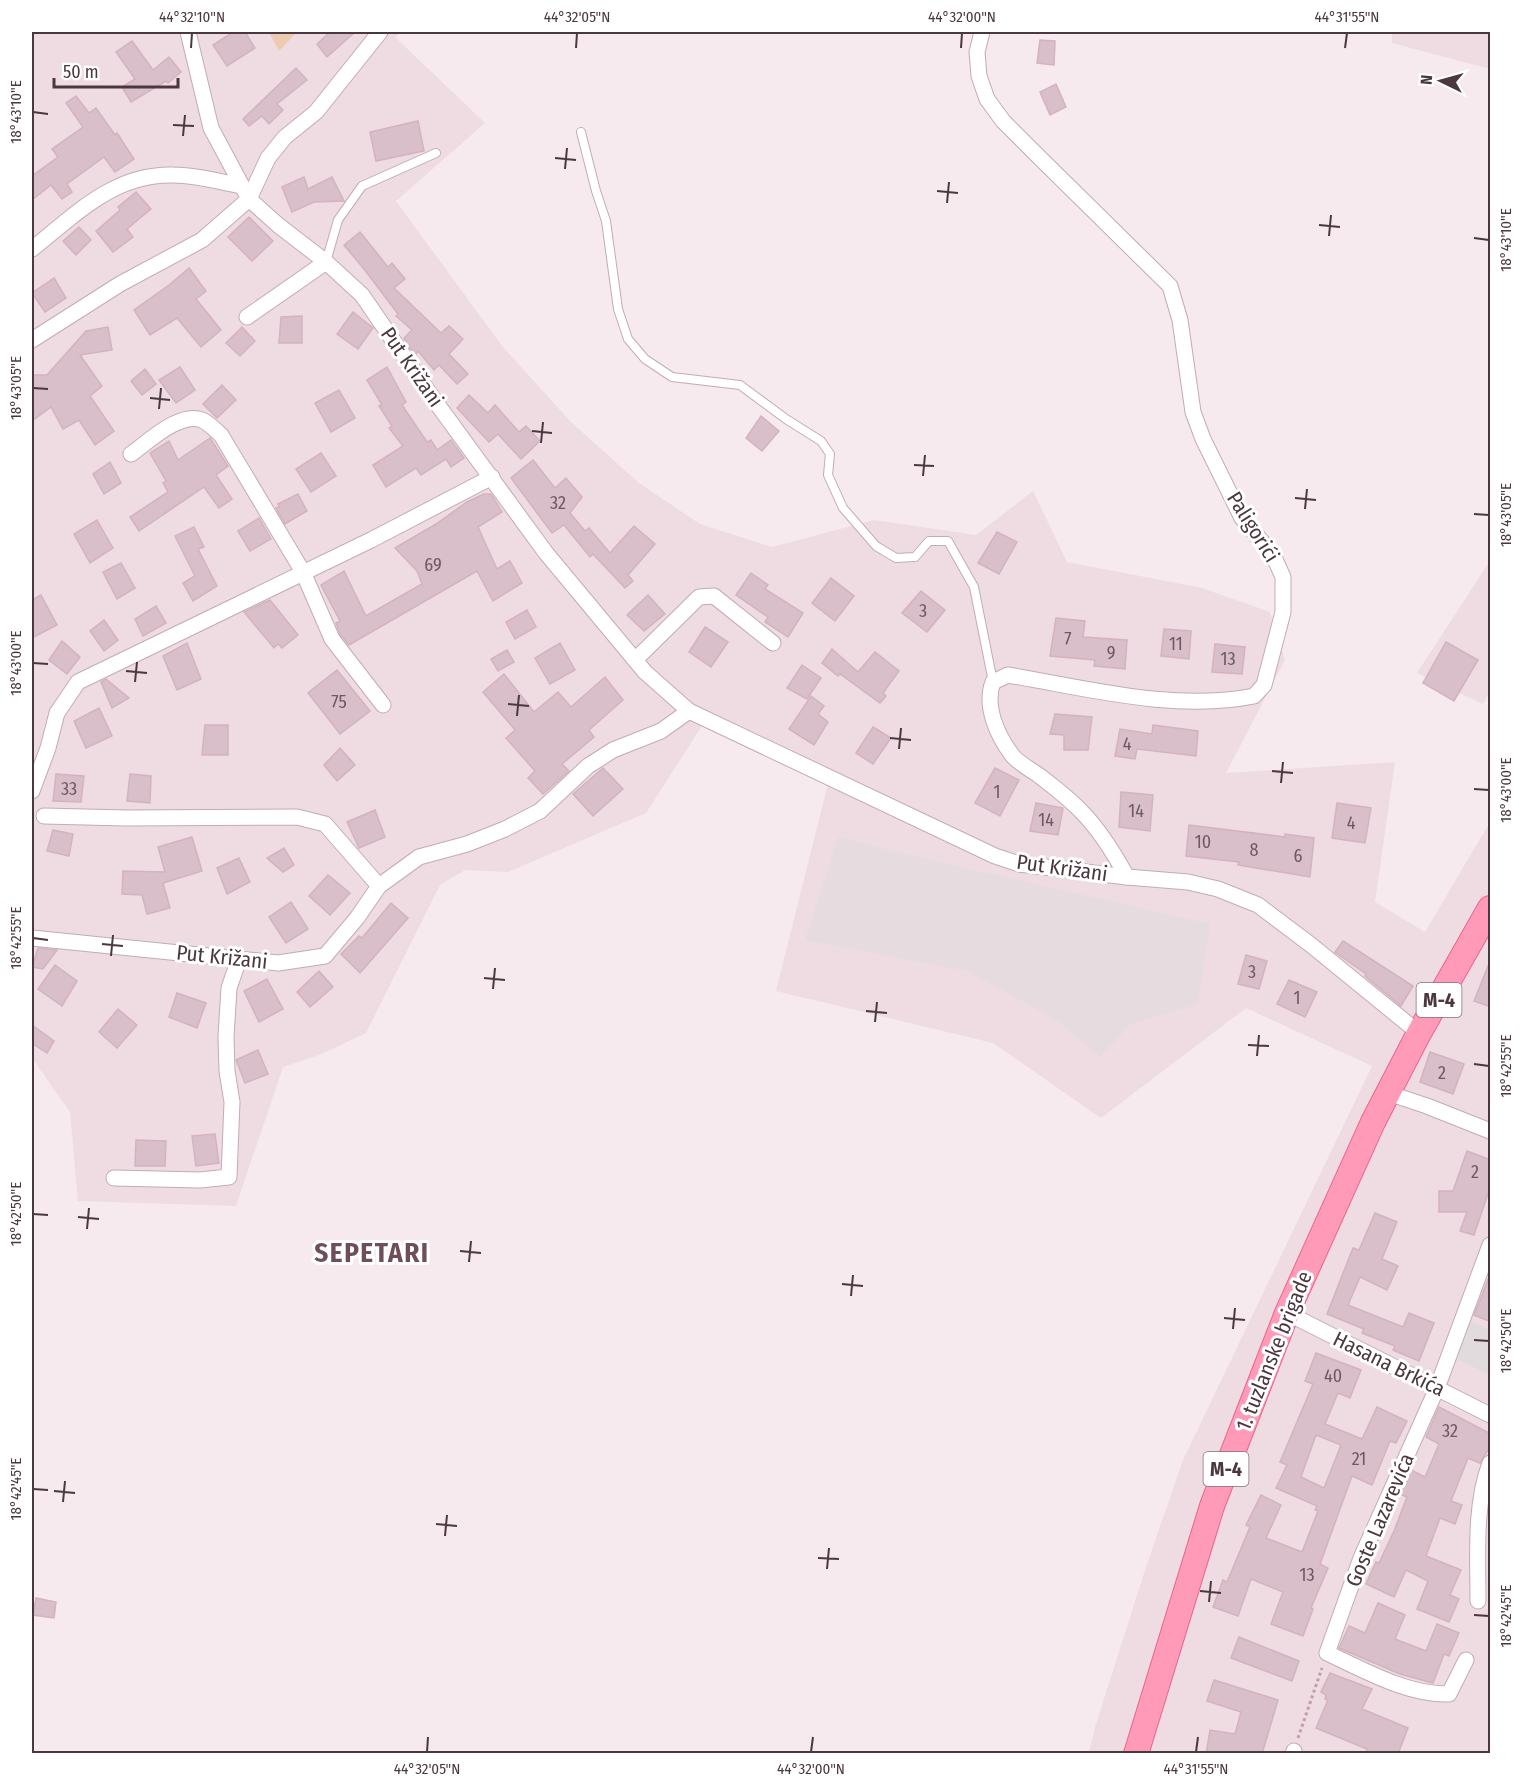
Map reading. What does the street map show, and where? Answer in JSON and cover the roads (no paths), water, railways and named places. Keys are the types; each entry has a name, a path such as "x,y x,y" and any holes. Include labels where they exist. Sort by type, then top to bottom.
{"main road":[{"name":"M-4","path":"1388,1093 1419,1033 1491,908"},
{"name":"1. tuzlanske brigade","path":"1136,1754 1212,1506 1287,1313 1340,1193 1388,1093"}],"street":[{"name":"Put Križani","path":"188,32 211,128 246,193 278,225 326,262 362,295 432,397 546,552 645,672 689,711 995,856 1019,864 1188,882 1258,905 1419,1033"},
{"path":"32,340 120,284 202,240 246,193 268,158 285,137 316,112 380,32"},
{"name":"Paligorići","path":"982,32 977,52 979,76 987,99 1003,121 1170,286 1180,320 1193,412 1203,439 1242,518 1274,555 1283,577 1283,612 1264,685 1254,696 1241,699 1184,701 1149,699 1008,675 993,682"},
{"path":"32,249 97,197 140,177 175,175 246,193"},
{"path":"247,317 326,262"},
{"path":"131,454 172,424 188,419 202,420 221,435 303,572 332,639 383,705"},
{"path":"32,791 48,748 57,712 78,682 492,477"},
{"path":"635,660 699,597 714,596 773,643"},
{"path":"993,682 989,693 991,709 997,729 1013,756 1050,783 1081,811 1110,847 1127,877"},
{"name":"Put Križani","path":"32,938 278,963 325,956 357,918 379,886 419,857 467,844 505,829 540,811 588,766 613,750 661,732 689,711"},
{"path":"44,816 126,819 297,817 325,824 379,886"},
{"path":"114,1178 200,1180 229,1177 231,1102 226,1037 229,988 239,959"},
{"path":"1388,1093 1491,1131"},
{"name":"Goste Lazarevića","path":"1466,1660 1449,1694 1434,1694 1389,1681 1327,1653 1361,1557 1437,1388 1491,1245"},
{"name":"Hasana Brkića","path":"1287,1313 1491,1415"},
{"path":"1478,1601 1478,1534 1485,1477 1491,1462"}],"lane":[{"path":"581,132 606,221 618,309 628,339 645,359 672,377 740,385 786,419 821,441 830,454 828,475 843,508 876,546 896,558 915,557 929,542 948,541 974,587 993,682"},
{"path":"326,262 338,220 362,186 436,153"}],"district":[{"name":"SEPETARI","path":"372,1253"}]}
